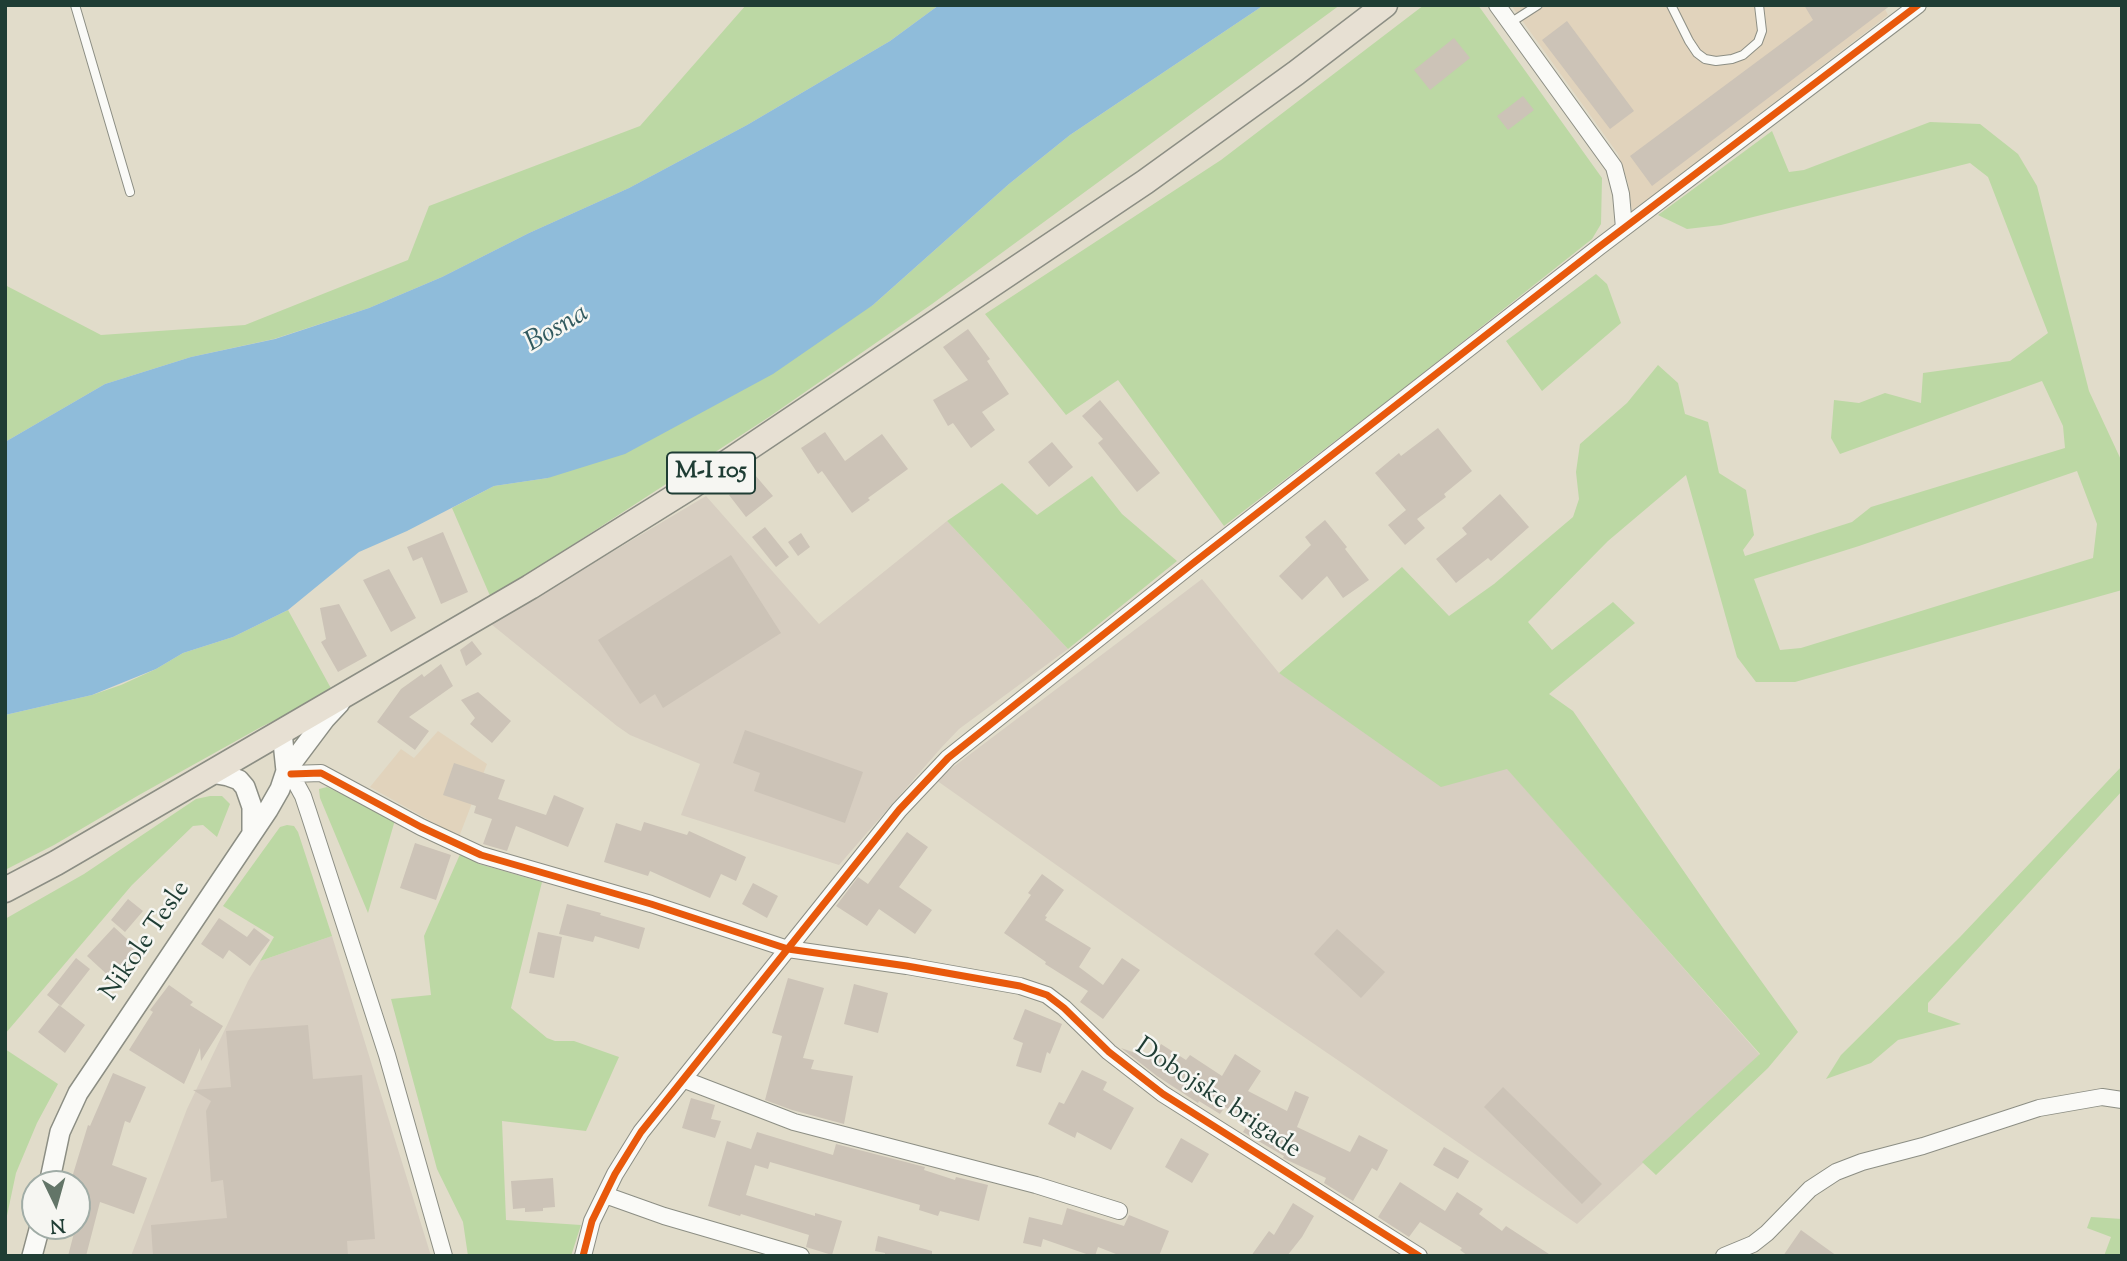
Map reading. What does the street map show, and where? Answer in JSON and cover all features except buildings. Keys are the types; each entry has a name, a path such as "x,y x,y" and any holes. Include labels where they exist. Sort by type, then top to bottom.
{"main road":[{"name":"M-I 105","path":"5,890 211,774 530,587 703,479 1145,182 1385,5"}],"street":[{"path":"1497,5 1614,167 1621,194 1624,228"},
{"path":"583,1256 592,1221 615,1174 641,1132 899,810 948,758 1192,564 1624,228 1918,5"},
{"name":"Nikole Tesle","path":"52,1170 60,1132 78,1093 325,719 348,694"},
{"path":"282,732 289,773 303,796 387,1055 444,1256"},
{"name":"Dobojske brigade","path":"289,773 321,773 421,827 481,855 651,904 788,949 945,972 1020,986 1047,995 1110,1052 1163,1094 1419,1256"},
{"path":"211,774 229,776 239,780 245,787 252,807 252,833"},
{"path":"685,1080 794,1122 1036,1185 1119,1211"},
{"path":"1724,1256 1753,1244 1810,1189 1836,1172 2039,1108 2102,1097 2122,1100"},
{"path":"605,1195 664,1216 801,1256"}],"lane":[{"path":"75,5 130,192"},
{"path":"1510,23 1538,5"},
{"path":"1671,5 1697,53 1705,59 1716,61 1743,55 1758,42 1762,31 1759,5"}],"shaded area":[{"path":"1511,5 1883,5 1888,15 1632,212 1628,183 1618,154"},
{"path":"706,496 819,624 947,521 1068,649 959,729 839,865 681,815 700,764 630,735 491,624"},
{"path":"1202,579 1279,673 1507,768 1760,1055 1577,1224 1174,948 936,780"},
{"path":"438,731 487,764 459,837 370,787 401,749 414,758"},
{"path":"332,936 431,1256 131,1256 187,1109 260,961"}],"green space":[{"path":"746,5 939,5 890,41 747,125 629,188 529,233 442,277 369,308 274,339 191,357 105,384 5,442 5,285 101,335 245,325 408,260 429,206 640,126"},
{"path":"1264,5 1340,5 932,304 769,417 491,598 452,508 494,486 548,478 873,305 1009,184 1070,135"},
{"path":"1424,5 1478,5 1602,178 1601,224 1592,239 1224,526 1118,380 1066,415 985,314 1221,160"},
{"path":"1930,122 1980,124 2018,154 2037,186 2089,391 2122,462 2122,590 1795,682 1756,682 1737,657 1686,475 1608,541 1528,622 1552,650 1613,602 1635,623 1549,694 1573,711 1798,1032 1768,1068 1656,1175 1642,1162 1760,1054 1507,769 1441,787 1279,673 1402,567 1449,616 1494,584 1573,517 1579,499 1576,472 1580,444 1627,403 1658,365 1678,383 1685,414 1708,422 1719,473 1746,490 1754,535 1743,550 1745,556 1852,522 1871,507 2065,448 2063,426 2042,381 1840,454 1831,438 1834,400 1859,403 1885,393 1921,403 1923,373 2010,361 2048,333 1988,177 1970,163 1721,225 1687,229 1658,215 1772,131 1789,172 1804,170","holes":["2077,471 2097,524 2093,558 1801,648 1780,650 1754,579"]},
{"path":"1596,274 1607,284 1621,323 1542,391 1506,341"},
{"path":"1092,476 1122,514 1177,561 1068,649 947,521 1002,483 1037,515"},
{"path":"288,610 333,692 261,727 5,870 5,715 92,695 121,685 183,653 233,637"},
{"path":"2122,766 2122,791 1928,1003 1928,1012 1961,1024 1898,1040 1871,1063 1826,1079 1841,1055 1960,937"},
{"path":"327,787 395,820 368,913 320,798 319,789"},
{"path":"222,796 230,804 217,837 203,825 193,826 132,885 5,1034 5,919 84,874 196,799"},
{"path":"294,826 298,832 332,936 260,961 274,937 223,906 280,827"},
{"path":"461,852 479,864 542,882 511,1008 547,1038 574,1041 619,1057 586,1131 502,1121 506,1220 581,1225 571,1256 468,1256 463,1222 437,1169 391,999 431,995 424,936"},
{"path":"5,1049 58,1084 37,1123 16,1173 5,1225"},
{"path":"2091,1217 2122,1219 2122,1256 2104,1256 2111,1237 2087,1228"}],"water":[{"name":"Bosna","path":"939,5 1264,5 1070,135 1009,184 873,305 773,374 625,454 548,478 494,486 407,531 359,552 288,610 233,637 183,653 156,669 92,695 5,715 5,442 105,384 191,357 275,339 369,308 442,277 529,233 629,188 747,125 890,41"}],"cycle path":[{"path":"583,1256 592,1221 615,1174 641,1132 899,810 948,758 1599,247 1918,5"},
{"path":"291,774 321,773 421,827 481,855 651,904 788,949 1020,986 1047,995 1109,1052 1163,1094 1419,1256"}]}
